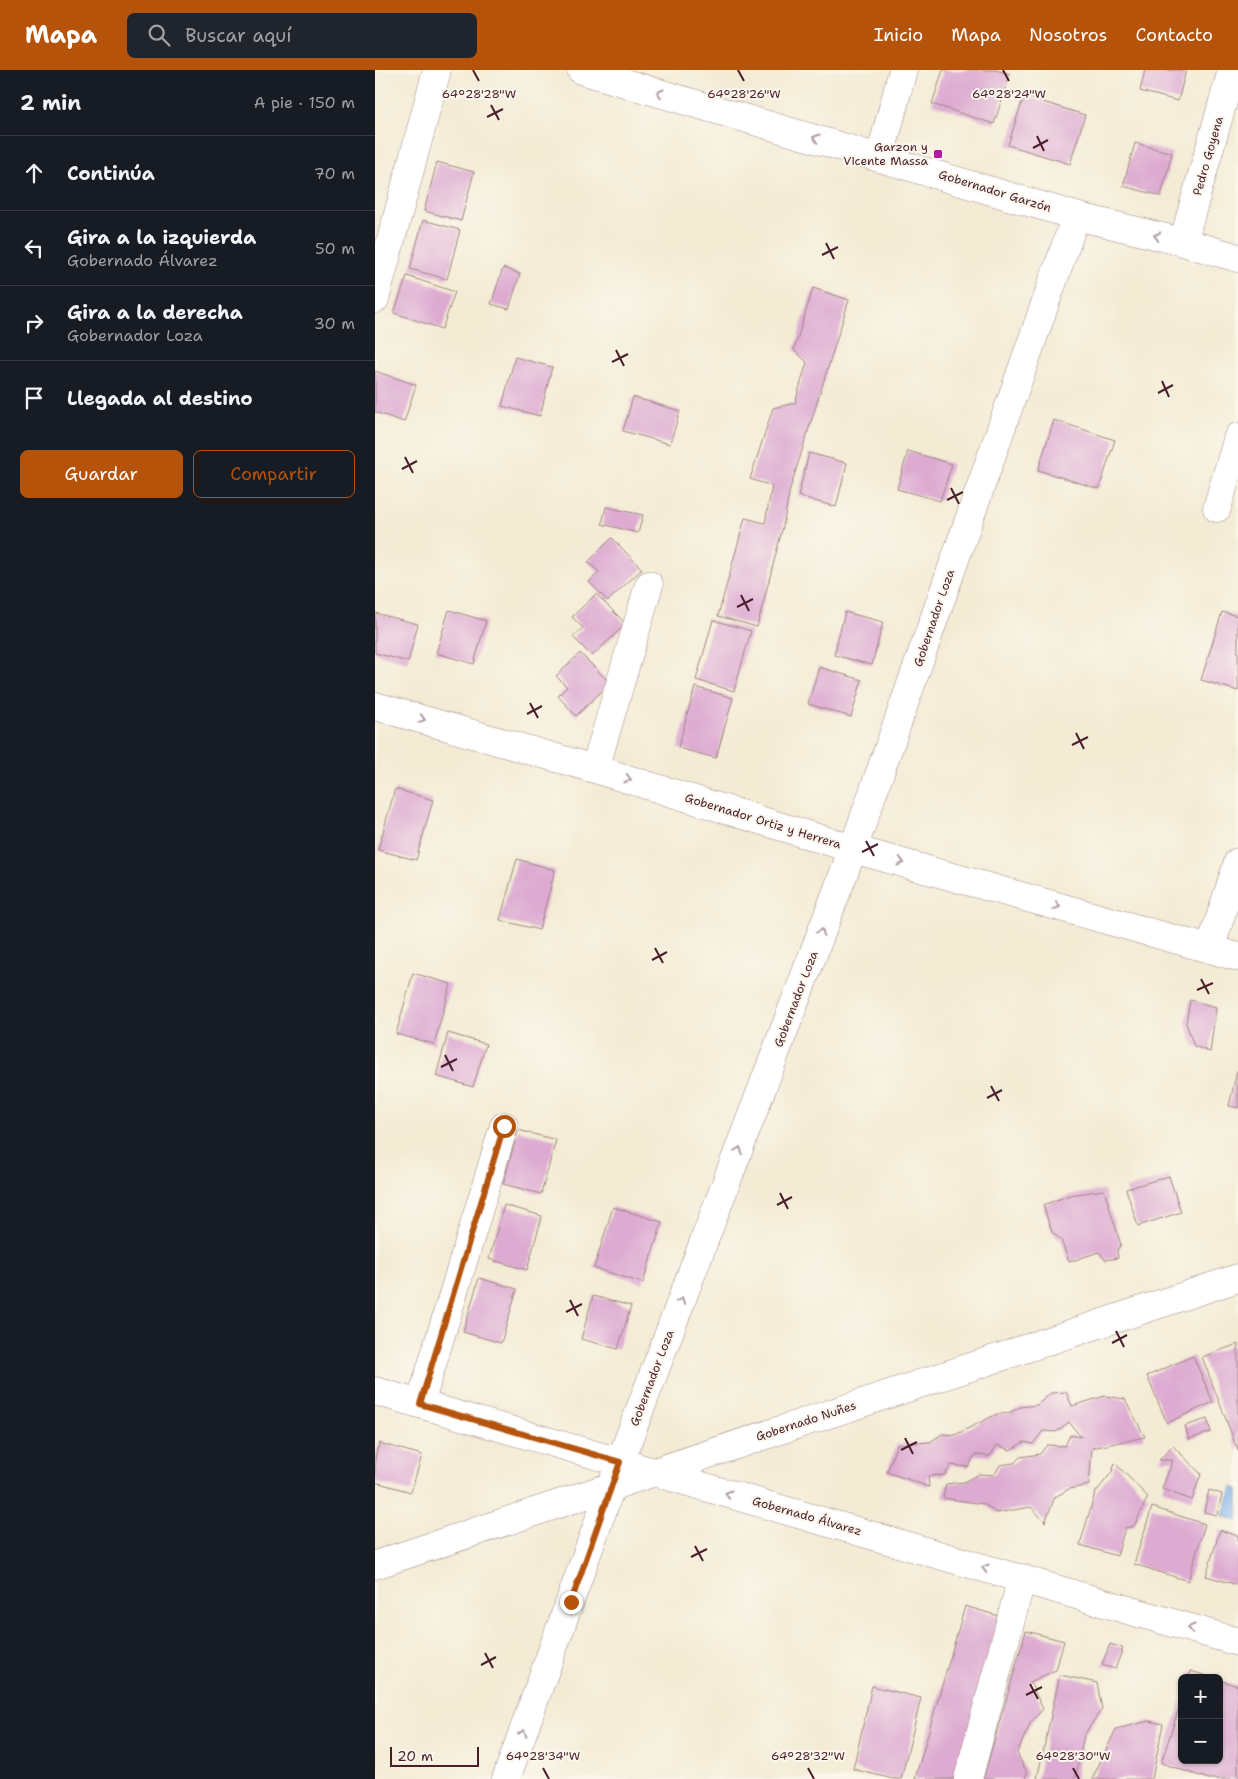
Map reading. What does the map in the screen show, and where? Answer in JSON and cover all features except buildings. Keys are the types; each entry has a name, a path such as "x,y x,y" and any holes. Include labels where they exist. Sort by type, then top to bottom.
{"street":[{"path":"375,298 437,70"},
{"name":"Gobernador Garzón","path":"581,70 1076,216 1183,242 1238,258"},
{"path":"879,157 903,70"},
{"name":"Pedro Goyena","path":"1183,242 1232,70"},
{"name":"Gobernador Loza","path":"506,1779 616,1474 853,849 1076,216"},
{"path":"1217,508 1238,437"},
{"path":"595,769 649,585"},
{"name":"Gobernador Ortiz y Herrera","path":"375,706 595,769 853,849 1238,957"},
{"path":"1210,949 1238,862"},
{"path":"420,1404 504,1126"},
{"name":"Gobernado Nuñes","path":"653,1472 1238,1278"},
{"name":"Gobernado Álvarez","path":"375,1391 420,1404 616,1474 653,1472 1238,1642"},
{"path":"375,1565 616,1474"},
{"path":"968,1779 1022,1578"}],"water":[{"path":"1232,1487 1238,1489 1238,1521 1223,1516"}],"place":[{"name":"Garzon y Vicente Massa","path":"938,154"}],"route":[{"path":"504,1126 420,1404 620,1462 571,1602"}]}
